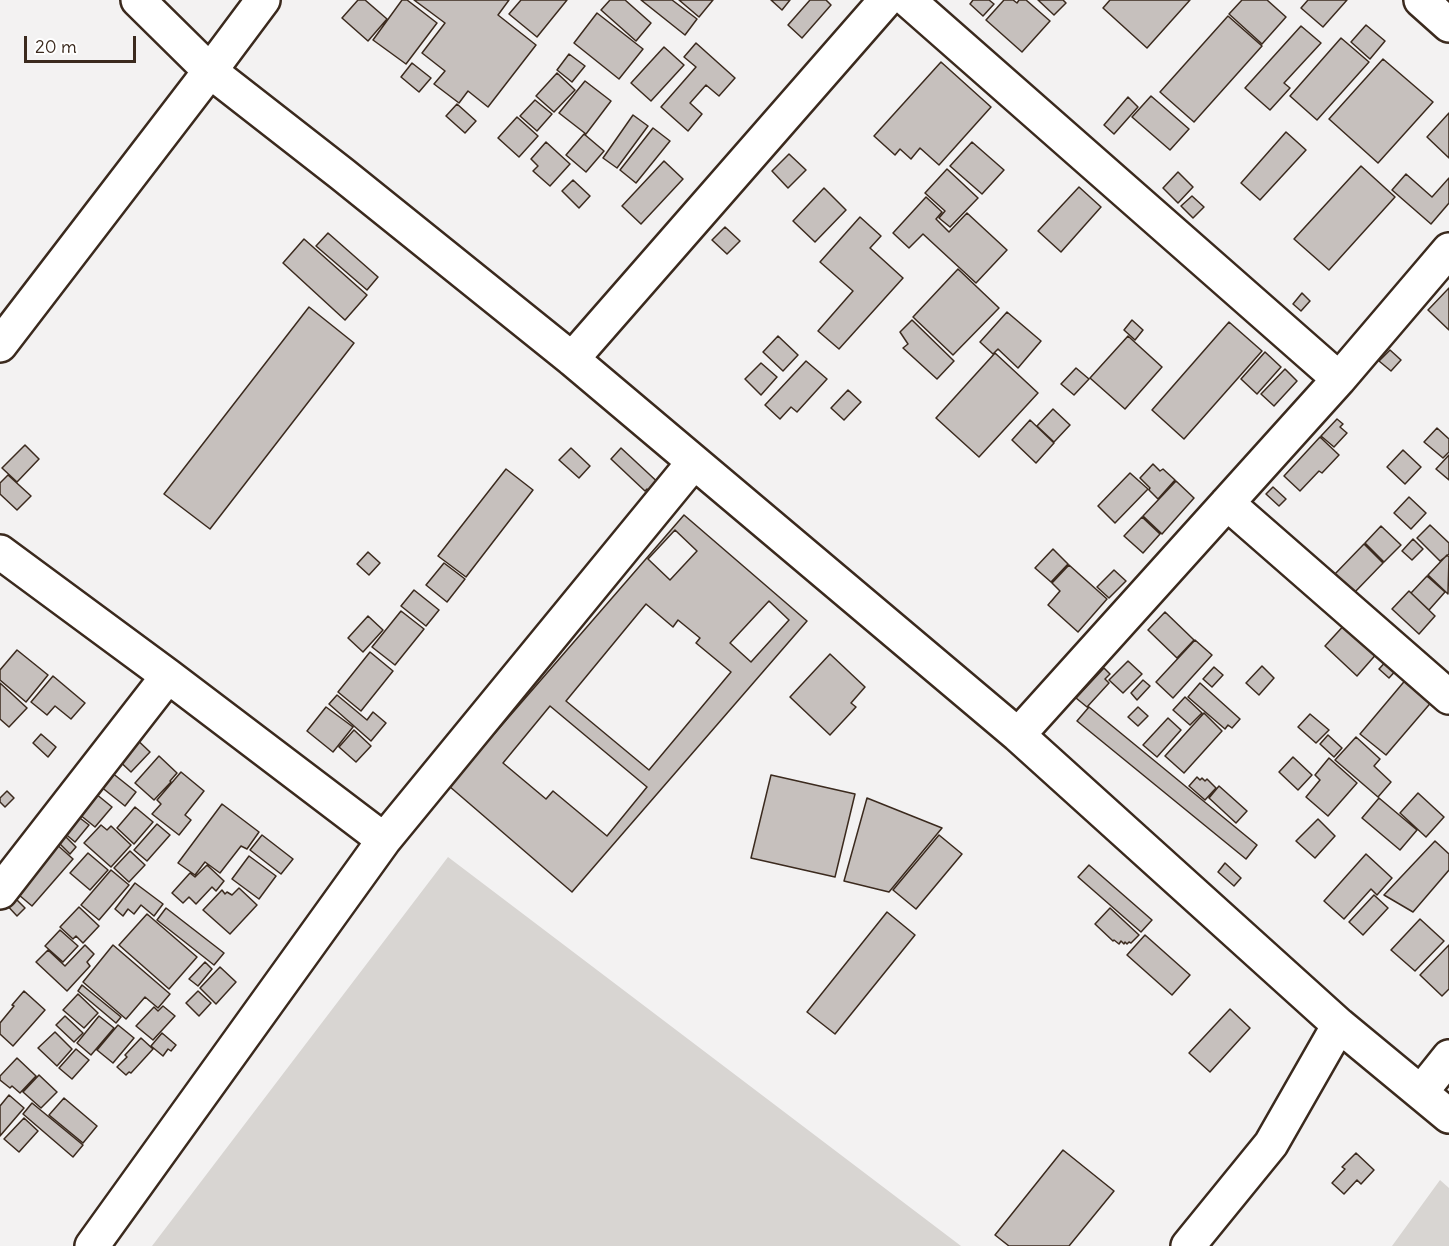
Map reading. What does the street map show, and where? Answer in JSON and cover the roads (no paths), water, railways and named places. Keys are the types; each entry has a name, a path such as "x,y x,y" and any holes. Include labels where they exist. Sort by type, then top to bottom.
{"street":[{"path":"138,0 210,71 572,359 1018,735 1339,1024 1449,1116"},
{"path":"0,345 263,0"},
{"path":"572,359 886,0"},
{"path":"908,0 1339,379"},
{"path":"1421,0 1449,25"},
{"path":"1018,735 1339,379 1449,250"},
{"path":"92,1246 384,840 694,462"},
{"path":"1227,503 1449,697"},
{"path":"0,552 384,840"},
{"path":"0,892 168,676"},
{"path":"1188,1246 1271,1144 1339,1024"},
{"path":"1421,1092 1449,1057"}]}
